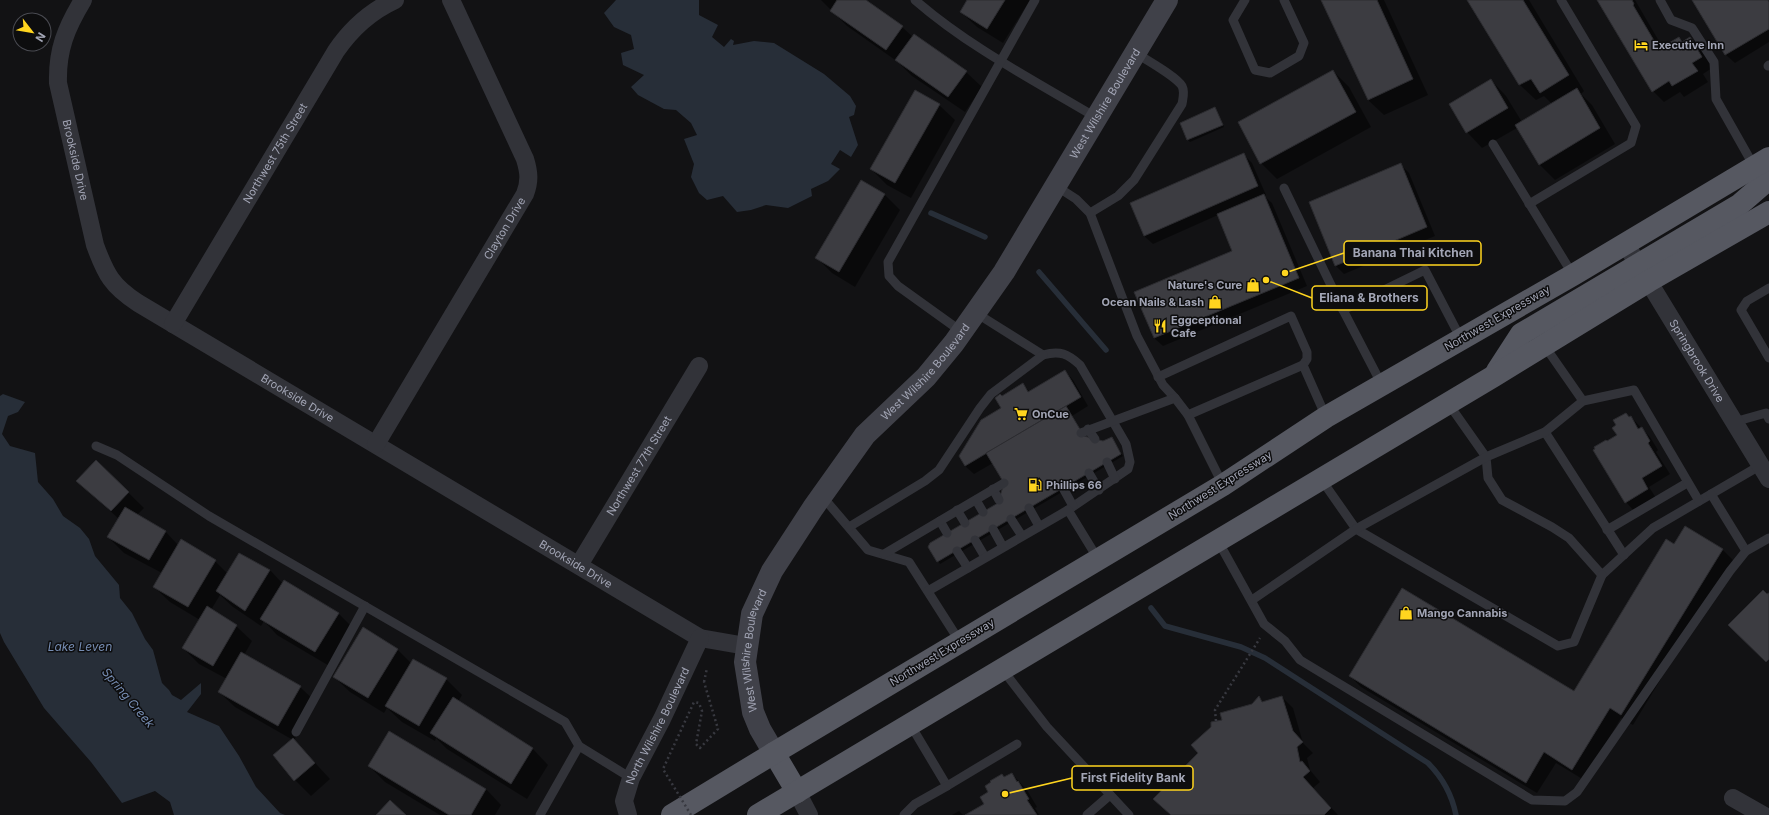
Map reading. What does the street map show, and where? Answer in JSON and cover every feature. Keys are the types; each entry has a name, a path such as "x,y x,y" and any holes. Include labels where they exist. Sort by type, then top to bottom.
{"highway":[{"name":"Northwest Expressway","path":"672,815 774,752 1223,485 1326,417 1625,243 1764,171"},
{"path":"758,815 1544,345 1739,204 1764,171"},
{"path":"1494,376 1521,334 1643,272 1769,212"},
{"path":"774,752 797,792"}],"main road":[{"name":"West Wilshire Boulevard","path":"774,752 760,729 753,712 746,675 746,646 752,614 772,571 865,435 926,377 976,313 1004,272 1167,0"}],"street":[{"name":"Brookside Drive","path":"83,0 66,30 60,50 58,83 95,245 103,269 113,283 134,300 173,324 700,638 746,646"},
{"name":"Northwest 75th Street","path":"173,324 336,51 358,24 395,0"},
{"name":"Clayton Drive","path":"376,444 521,201 529,184 529,171 525,159 451,0"},
{"name":"Springbrook Drive","path":"1625,243 1765,472"},
{"name":"Northwest 77th Street","path":"579,565 699,366"},
{"name":"North Wilshire Boulevard","path":"628,815 624,802 631,778 662,719 700,638"},
{"path":"797,792 809,815"},
{"path":"1733,798 1763,815"}],"lane":[{"path":"915,0 933,16 1000,60 1096,118"},
{"path":"962,332 898,286 889,276 888,262 1035,0"},
{"path":"1244,0 1233,20 1255,70 1270,73 1299,56 1304,43 1284,0"},
{"path":"1529,204 1631,143 1636,126 1561,0"},
{"path":"1660,0 1671,20 1692,28 1714,62 1716,99 1764,171"},
{"path":"1090,214 1118,196 1134,180 1182,104 1184,94 1182,85 1136,53"},
{"path":"1493,144 1572,275"},
{"path":"1055,186 1076,199 1090,214 1137,336 1163,386 1175,398 1188,415 1223,485"},
{"path":"1284,188 1343,310 1382,384"},
{"path":"1343,310 1425,270 1461,339"},
{"path":"1769,288 1747,301 1741,310 1769,358"},
{"path":"976,313 1044,356"},
{"path":"1158,378 1291,316 1307,352 1307,359 1303,365 1188,415"},
{"path":"1544,345 1583,401"},
{"path":"849,527 925,481 939,470 991,394 1044,356 1053,352 1070,356 1080,366 1126,444 1130,462 1128,469 1116,479 1071,508 928,591"},
{"path":"1303,365 1326,417"},
{"path":"1252,600 1356,529 1486,458 1545,432 1583,401 1634,390 1687,483 1699,501"},
{"path":"1094,439 1085,431 1175,398"},
{"path":"1448,403 1486,458 1488,478 1502,500 1569,538 1602,575"},
{"path":"1734,422 1768,414"},
{"path":"1545,432 1624,555"},
{"path":"96,446 117,455 210,516 565,722 579,746 631,778"},
{"path":"1107,462 1116,479"},
{"path":"1321,479 1356,529 1558,646 1574,642 1602,575 1653,528 1711,494 1765,472"},
{"path":"1089,473 1099,490"},
{"path":"884,554 1004,483"},
{"path":"1607,530 1687,483"},
{"path":"1063,488 1071,508 1098,559"},
{"path":"993,489 999,500"},
{"path":"1711,494 1746,551"},
{"path":"822,496 868,550 909,562 960,642"},
{"path":"976,500 983,512"},
{"path":"1029,508 1039,526"},
{"path":"957,510 964,523"},
{"path":"1011,519 1022,536"},
{"path":"940,521 947,533"},
{"path":"993,530 1004,547"},
{"path":"1218,540 1264,624 1285,641 1300,660 1532,800 1565,801 1577,792 1730,571 1746,551 1769,538"},
{"path":"975,540 985,557"},
{"path":"957,550 968,568"},
{"path":"296,732 365,606"},
{"path":"1002,669 1048,727 1129,815"},
{"path":"910,724 947,786"},
{"path":"904,815 915,804 1017,744"},
{"path":"540,815 579,746"},
{"path":"1087,815 1110,796"}],"path":[{"path":"1216,721 1215,710 1260,639"},
{"path":"691,815 663,770 694,702 699,703 702,711 696,744 700,748 718,728 704,682 708,662"}],"water":[{"path":"616,0 699,0 699,15 718,25 712,37 724,47 731,39 734,41 733,45 754,41 774,43 824,74 850,96 856,106 854,115 849,117 858,145 851,157 840,150 831,164 840,169 828,181 811,189 812,196 788,208 766,205 751,210 737,212 723,196 707,200 699,193 691,177 694,164 684,139 697,135 691,123 676,110 664,109 638,95 631,87 644,75 623,65 621,53 634,49 631,35 614,27 604,13"},
{"name":"Lake Leven","path":"3,394 25,402 18,412 8,416 2,434 10,446 35,453 38,482 53,499 63,516 80,528 89,539 95,556 119,585 120,598 132,613 145,639 153,650 162,683 172,695 181,700 201,683 201,694 187,712 219,726 239,756 256,787 280,813 285,815 174,815 170,802 155,791 122,803 91,762 44,708 0,633 0,396"}],"building":[{"path":"837,0 866,0 903,26 886,50 830,11"},
{"path":"967,0 1005,0 987,29 960,12"},
{"path":"1321,0 1377,0 1413,79 1368,100"},
{"path":"1467,0 1523,0 1569,75 1540,93 1531,79 1519,85"},
{"name":"Executive Inn","path":"1597,0 1632,0 1633,5 1659,49 1679,37 1682,42 1690,37 1702,57 1692,63 1698,71 1672,86 1669,81 1652,92"},
{"path":"1692,0 1768,0 1769,29 1725,55"},
{"path":"914,34 967,71 948,97 895,60"},
{"path":"1333,70 1356,112 1260,164 1238,122"},
{"path":"1491,79 1508,108 1466,133 1449,104"},
{"path":"1577,88 1600,128 1539,165 1515,125"},
{"path":"915,90 940,104 895,183 870,169"},
{"path":"1215,107 1223,125 1187,140 1180,123"},
{"path":"1244,153 1258,186 1144,236 1130,203"},
{"path":"1401,163 1427,227 1335,266 1309,202"},
{"path":"861,180 885,194 839,272 815,258"},
{"path":"1264,194 1299,278 1154,338 1134,292 1232,251 1217,214"},
{"name":"OnCue","path":"1065,370 1081,397 965,466 959,456 981,420 1001,408 995,398 1000,394 1002,396 1023,383 1028,392"},
{"name":"Phillips 66","path":"1066,406 1084,436 1103,441 1112,437 1121,454 937,562 928,547 930,543 998,503 1004,483 986,453"},
{"path":"1626,413 1629,417 1631,416 1638,429 1642,427 1650,441 1648,443 1662,466 1642,478 1648,489 1625,503 1593,450 1595,449 1594,447 1617,435 1612,428 1616,425 1613,420"},
{"path":"96,460 129,492 111,511 76,481"},
{"path":"125,507 166,531 149,560 107,537"},
{"path":"1685,526 1723,549 1621,715 1610,708 1572,770 1544,752 1526,783 1349,676 1402,588 1574,691 1666,539 1674,544"},
{"path":"181,539 216,560 188,607 153,587"},
{"path":"239,553 270,570 245,611 216,591"},
{"path":"284,580 339,613 315,652 260,619"},
{"path":"1763,590 1767,594 1769,593 1769,659 1766,662 1728,625"},
{"path":"207,606 237,625 213,666 182,648"},
{"path":"363,627 398,649 368,698 333,677"},
{"path":"241,652 301,686 278,726 218,692"},
{"path":"413,659 447,678 419,726 385,706"},
{"path":"1259,696 1262,702 1282,696 1293,731 1303,742 1297,747 1300,762 1302,761 1310,771 1303,777 1331,808 1324,815 1171,815 1153,799 1198,753 1191,745 1211,727 1211,722 1222,720 1220,713 1252,704"},
{"path":"453,697 533,748 511,784 430,733"},
{"path":"389,731 486,789 471,815 449,815 368,766"},
{"path":"293,738 315,763 294,781 273,755"},
{"path":"1012,773 1029,799 1027,800 1037,815 965,815 984,804 980,797 988,792 985,786 991,782 990,781 1002,774 1004,777"},
{"path":"390,800 406,815 376,815"}],"waterway":[{"path":"931,213 985,237"},
{"path":"1039,272 1106,350"},
{"path":"1151,608 1165,626 1241,647 1265,658 1428,763 1446,787 1456,815"}],"place":[{"name":"Executive Inn","path":"1641,45"},
{"name":"Banana Thai Kitchen","path":"1285,273"},
{"name":"Eliana & Brothers","path":"1266,280"},
{"name":"Nature's Cure","path":"1253,285"},
{"name":"Ocean Nails & Lash","path":"1215,302"},
{"name":"Eggceptional Cafe","path":"1160,326"},
{"name":"OnCue","path":"1021,414"},
{"name":"Phillips 66","path":"1035,485"},
{"name":"Mango Cannabis","path":"1406,613"},
{"name":"First Fidelity Bank","path":"1005,794"}],"water label":[{"name":"Spring Creek","path":"128,698"}]}
